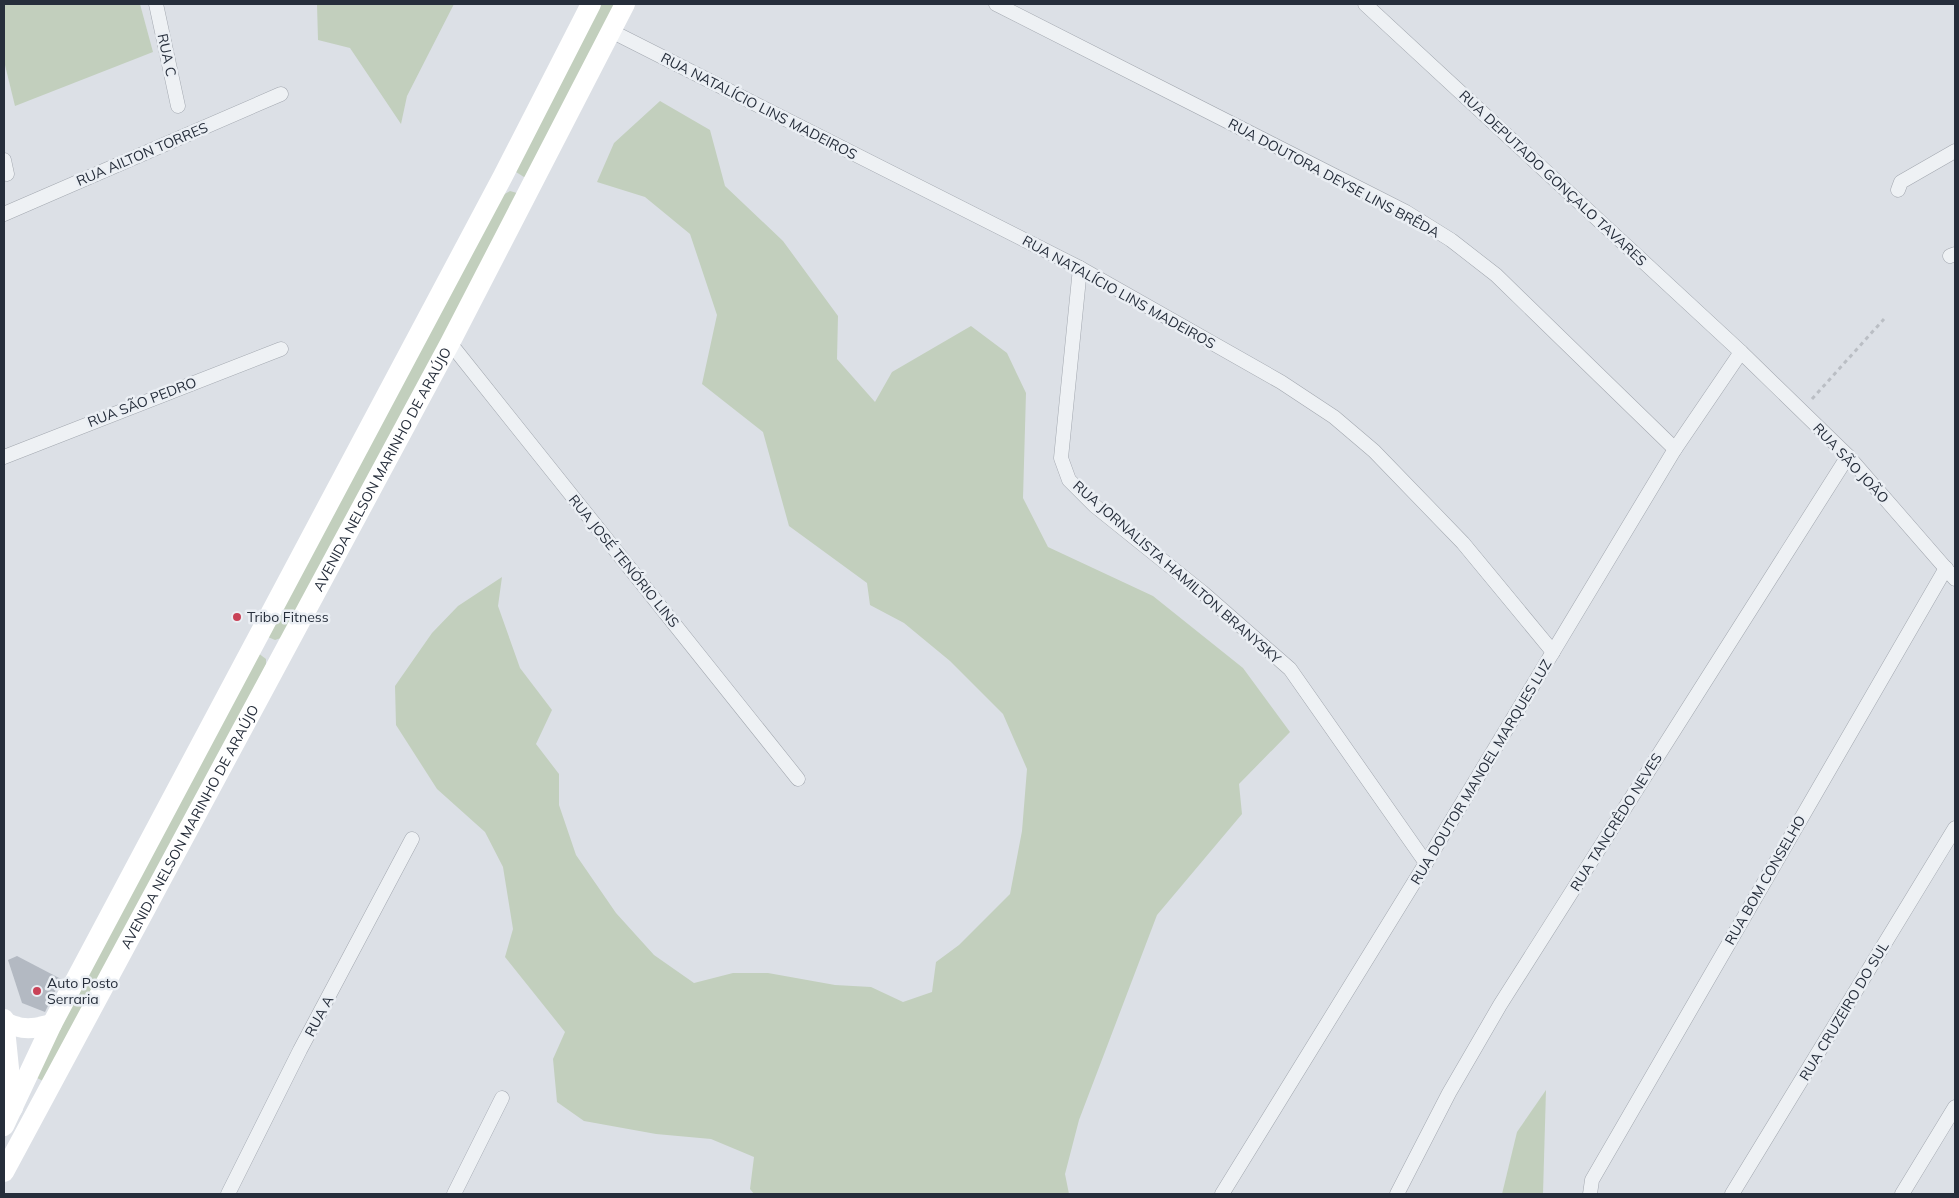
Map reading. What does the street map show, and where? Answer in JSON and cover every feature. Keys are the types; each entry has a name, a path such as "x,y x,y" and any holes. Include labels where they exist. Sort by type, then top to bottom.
{"main road":[{"name":"AVENIDA NELSON MARINHO DE ARAÚJO","path":"4,1126 52,1024 503,176 592,4"},
{"name":"AVENIDA NELSON MARINHO DE ARAÚJO","path":"4,1171 450,343 625,4"},
{"path":"503,176 529,190"},
{"path":"257,636 265,648 282,654"},
{"path":"4,1020 17,1028 27,1029 52,1024"},
{"path":"4,1020 13,1106 4,1171"}],"street":[{"name":"RUA C","path":"156,4 178,106"},
{"name":"RUA DOUTORA DEYSE LINS BRÊDA","path":"996,4 1406,212 1451,240 1496,275 1675,448"},
{"name":"RUA DEPUTADO GONÇALO TAVARES","path":"1365,4 1741,352"},
{"name":"RUA NATALÍCIO LINS MADEIROS","path":"611,31 1080,268 1281,382 1334,417 1374,450 1463,543 1553,652"},
{"name":"RUA AILTON TORRES","path":"4,214 281,94"},
{"path":"1898,190 1900,182 1955,151"},
{"name":"RUA JORNALISTA HAMILTON BRANYSKY","path":"1080,268 1061,458 1069,480 1095,506 1202,592 1290,669 1426,863"},
{"name":"RUA JOSÉ TENÓRIO LINS","path":"450,343 798,779"},
{"name":"RUA SÃO PEDRO","path":"4,456 281,349"},
{"name":"RUA DOUTOR MANOEL MARQUES LUZ","path":"1222,1194 1426,863 1675,448 1741,352"},
{"name":"RUA SÃO JOÃO","path":"1741,352 1848,456 1955,579"},
{"name":"RUA TANCRÊDO NEVES","path":"1397,1194 1449,1093 1500,1005 1848,456"},
{"name":"RUA BOM CONSELHO","path":"1590,1194 1592,1180 1946,568"},
{"name":"RUA CRUZEIRO DO SUL","path":"1732,1194 1955,828"},
{"name":"RUA A","path":"228,1194 300,1050 412,839"},
{"path":"454,1194 502,1098"},
{"path":"1902,1194 1955,1107"}],"path":[{"path":"1802,411 1884,319"}],"green space":[{"path":"4,4 140,4 153,52 15,106 4,61"},
{"path":"317,4 454,4 407,96 401,124 350,48 318,40"},
{"path":"601,4 617,4 530,174 524,177 516,172 517,167"},
{"path":"660,101 710,130 725,186 783,241 838,316 837,359 875,402 892,372 971,326 1007,353 1026,393 1023,498 1048,547 1153,596 1243,668 1290,732 1239,784 1242,814 1157,915 1079,1120 1065,1174 1069,1194 754,1194 750,1189 754,1157 711,1139 656,1134 584,1121 557,1102 553,1059 565,1032 505,957 513,929 503,867 485,832 437,789 396,725 395,686 432,633 458,606 502,577 498,606 520,668 552,710 536,744 559,774 559,805 576,855 616,913 654,955 694,983 733,973 768,973 835,985 871,987 903,1002 932,992 936,962 959,945 1010,894 1022,831 1027,769 1003,714 950,661 904,623 870,605 867,583 789,526 763,432 702,384 717,315 690,234 645,197 597,182 614,143"},
{"path":"510,191 517,193 518,200 281,638 275,640 268,637 503,195"},
{"path":"258,653 266,659 266,665 45,1082 33,1076"},
{"path":"1546,1090 1543,1194 1502,1194 1517,1132"}],"building":[{"name":"Auto Posto Serraria","path":"17,956 61,979 45,1012 22,1003 8,960"}],"place":[{"name":"Tribo Fitness","path":"237,617"},
{"name":"Auto Posto Serraria","path":"37,991"}]}
